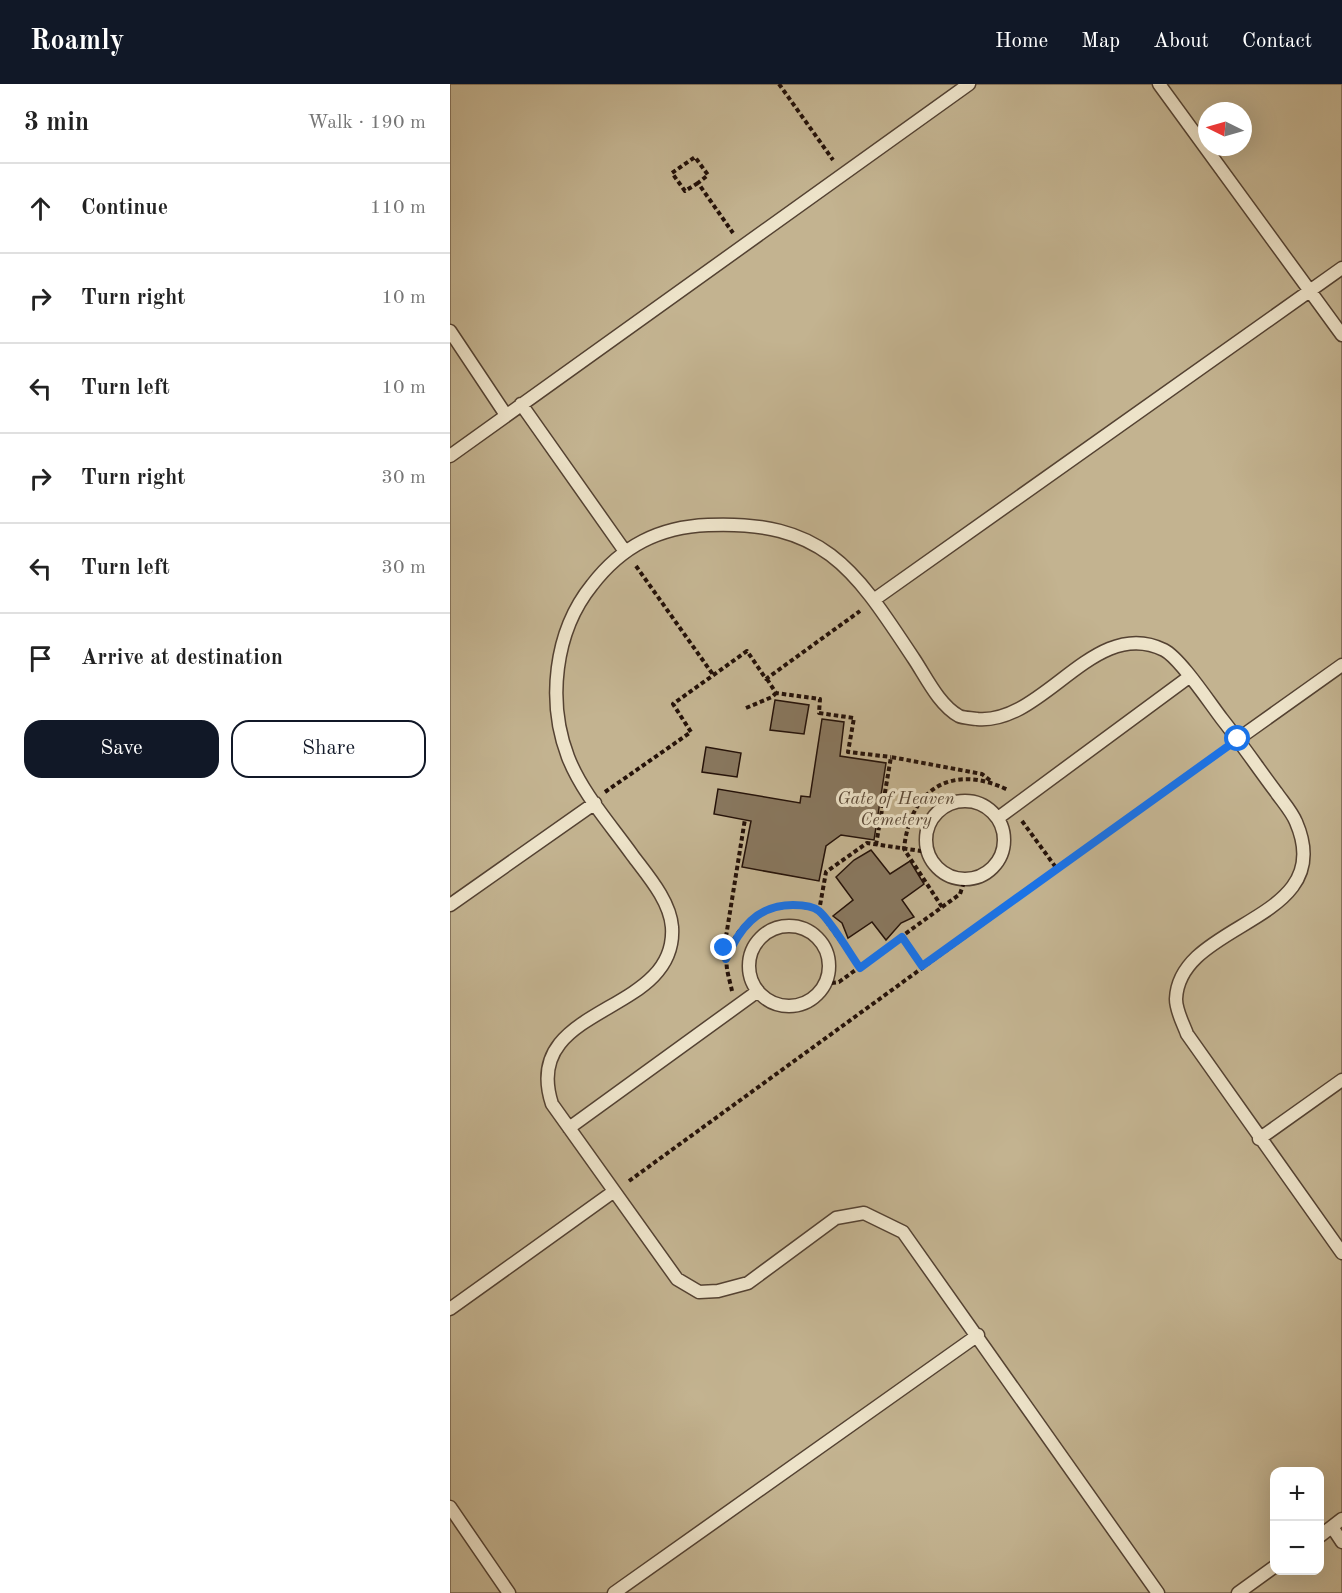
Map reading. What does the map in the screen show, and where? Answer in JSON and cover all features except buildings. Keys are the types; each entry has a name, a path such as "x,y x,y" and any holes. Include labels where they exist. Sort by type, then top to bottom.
{"lane":[{"path":"450,456 969,84"},
{"path":"1159,84 1342,334"},
{"path":"874,599 1342,268"},
{"path":"450,331 506,415"},
{"path":"521,404 624,550"},
{"path":"1158,1593 978,1335 903,1232 864,1213 836,1218 748,1283 718,1291 699,1292 677,1279 552,1104 545,1084 547,1062 561,1040 655,976 670,951 672,923 657,889 594,802 569,761 559,726 556,681 566,631 590,587 624,550 645,538 692,526 746,524 796,535 836,557 874,599 939,696 961,717 989,720 1019,710 1098,653 1136,642 1167,651 1238,739 1296,820 1304,848 1302,876 1280,901 1191,962 1179,982 1176,1004 1187,1034 1259,1139 1342,1253"},
{"path":"1238,739 1342,664"},
{"path":"998,818 1189,677"},
{"path":"960,801 978,802 998,818 1004,841 999,858 987,872 965,879 942,872 928,852 928,828 942,808 960,801"},
{"path":"450,905 594,802"},
{"path":"785,926 804,929 816,936 824,946 828,958 824,984 806,1002 793,1006 767,1000 758,991 749,966 751,953 757,941 767,933 785,926"},
{"path":"568,1128 758,991"},
{"path":"1259,1139 1342,1080"},
{"path":"450,1309 613,1192"},
{"path":"614,1593 978,1335"},
{"path":"450,1507 509,1593"},
{"path":"1324,1533 1342,1519"},
{"path":"1332,1527 1342,1542"},
{"path":"1238,1593 1270,1571"}],"path":[{"path":"779,84 842,173"},
{"path":"695,157 708,175 698,183 685,191 672,173 695,157"},
{"path":"698,183 743,245"},
{"path":"624,550 714,676"},
{"path":"766,679 874,599"},
{"path":"594,802 692,732 673,704 747,651 776,693 820,699 819,713 854,718 848,752 891,757 982,774 993,783 1023,799"},
{"path":"746,708 776,693"},
{"path":"613,1192 1238,739"},
{"path":"876,845 891,757"},
{"path":"942,908 904,849 914,810 920,799 930,792 957,780 993,783"},
{"path":"1012,807 1057,869"},
{"path":"739,1005 732,993 724,948 745,819"},
{"path":"819,911 826,872 867,843 928,852"},
{"path":"824,984 839,982 942,908 960,894 965,879"},
{"path":"726,959 740,931 748,922 765,910 782,905 798,905 819,911 860,968"},
{"path":"902,937 922,966"}],"green space":[{"name":"Gate of Heaven Cemetery","path":"450,84 1342,84 1342,1593 450,1593"}],"route":[{"path":"724,948 726,959 740,931 765,910 782,905 798,905 819,911 860,968 902,937 922,966 1238,739"}]}
